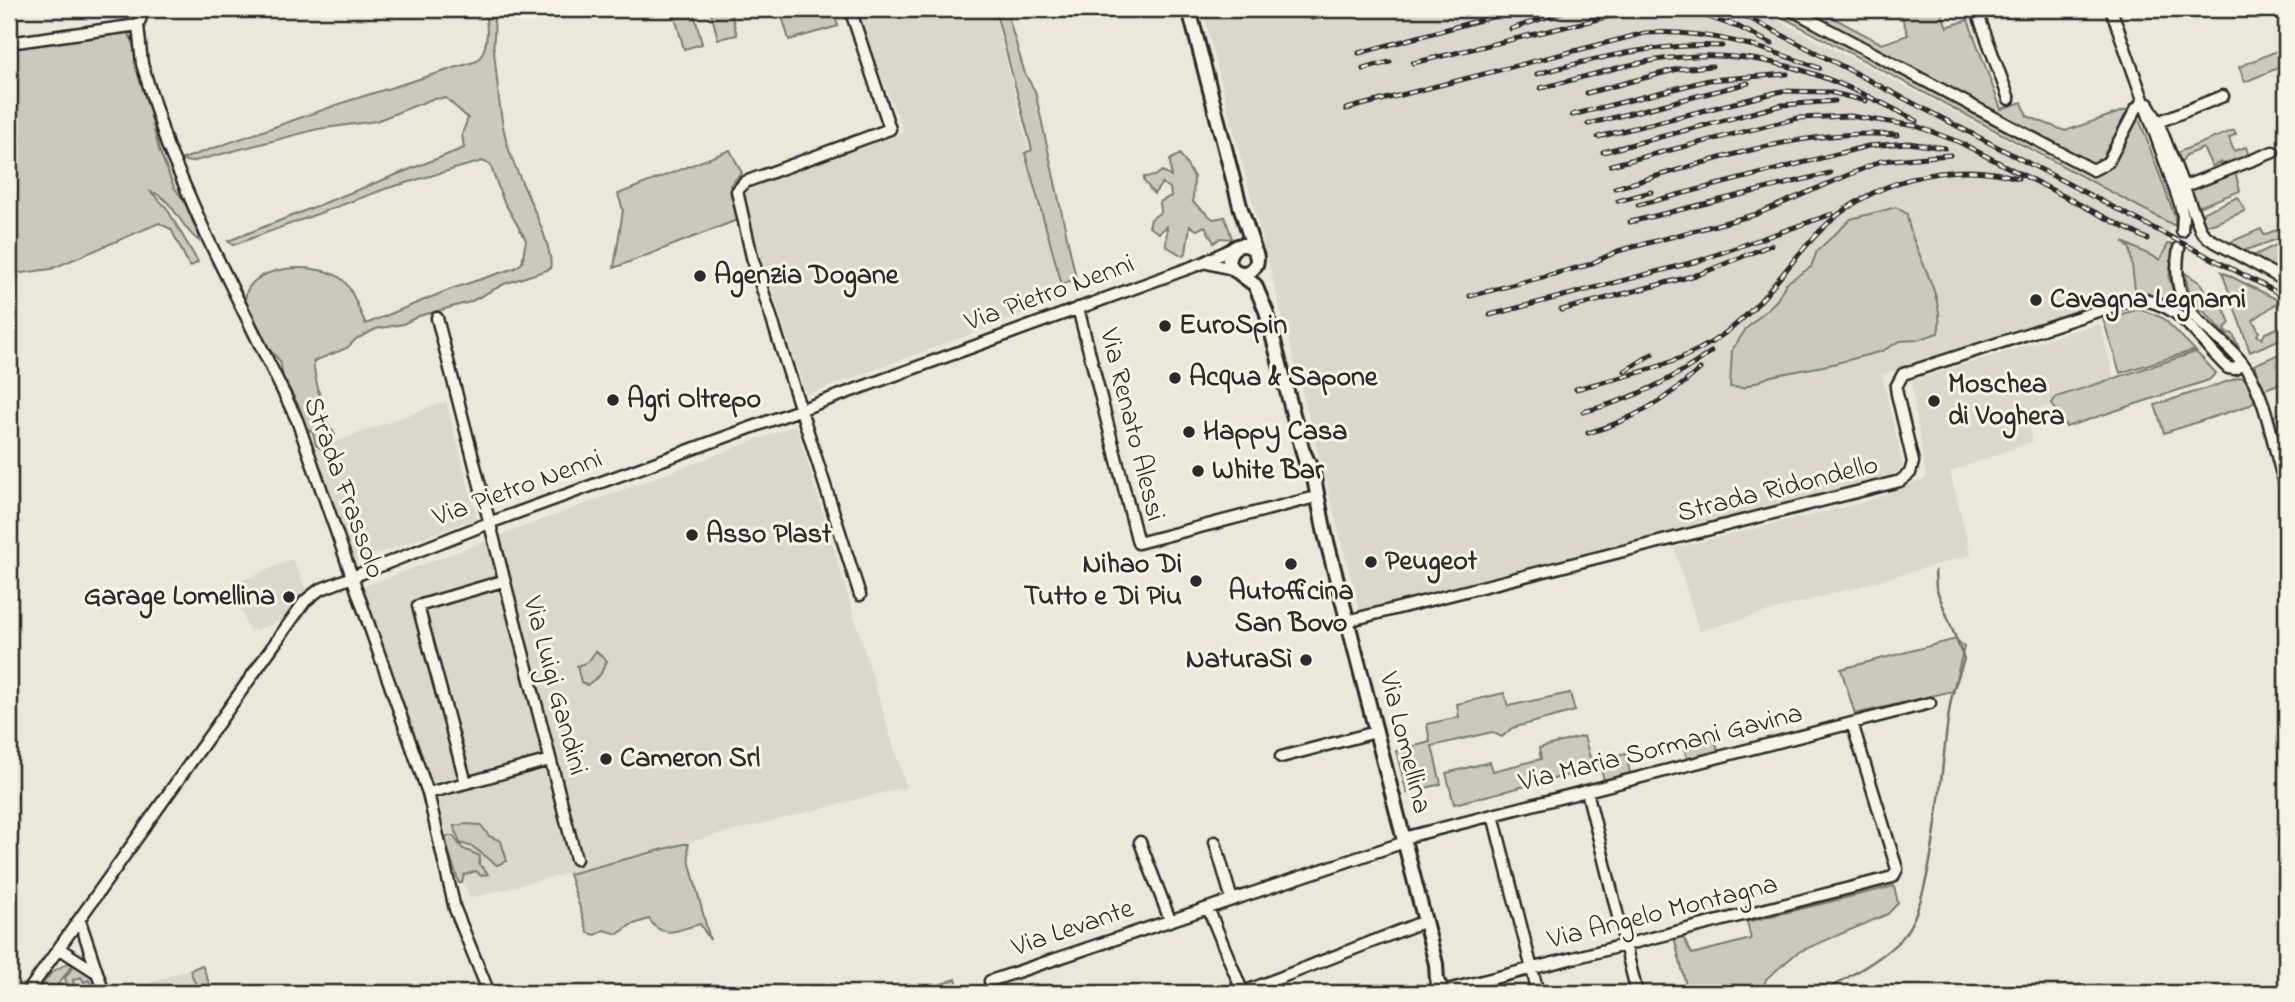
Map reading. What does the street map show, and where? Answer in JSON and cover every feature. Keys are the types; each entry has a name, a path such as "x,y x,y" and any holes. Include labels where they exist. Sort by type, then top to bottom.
{"main road":[{"name":"Via Lomellina","path":"1189,9 1240,206 1269,298 1312,498 1325,534"},
{"name":"Via Lomellina","path":"1240,206 1243,232 1228,260 1236,271 1250,279 1259,291 1278,348"},
{"path":"1236,247 1251,247 1256,259 1250,272 1236,271"},
{"name":"Via Lomellina","path":"1304,453 1313,472 1325,534 1436,964 1436,974 1443,991"}],"street":[{"name":"Strada Frassolo","path":"144,9 138,25 142,64 167,145 208,239 297,420 428,793 455,909 489,993"},
{"path":"850,9 890,129 745,182 737,191 752,257 860,595"},
{"path":"1790,9 2093,170 2108,162 2142,103"},
{"path":"1977,9 2009,99"},
{"path":"2111,9 2182,213 2182,231"},
{"path":"9,43 138,25"},
{"path":"2158,122 2223,96"},
{"path":"2142,103 2152,109 2158,122 2201,231 2208,238 2286,281"},
{"path":"2183,187 2273,152"},
{"name":"Via Pietro Nenni","path":"27,993 305,601 319,590 350,575 488,523 1203,262 1236,247"},
{"path":"2179,248 2176,277 2181,298 2191,313 2242,364 2256,387 2286,488"},
{"path":"1203,262 1236,271"},
{"name":"Strada Ridondello","path":"1348,621 1900,481 1910,473 1913,463 1896,394 1896,387 1903,374 2135,299 2154,300 2171,307 2228,368 2235,369 2242,364"},
{"name":"Via Renato Alessi","path":"1078,308 1138,543 1312,498"},
{"name":"Via Luigi Gandini","path":"437,318 576,859"},
{"path":"466,783 418,606 503,582"},
{"name":"Via Maria Sormani Gavina","path":"1232,900 1404,840 1930,703"},
{"name":"Via Angelo Montagna","path":"1443,991 1893,877 1896,869 1852,723"},
{"path":"1281,757 1376,732"},
{"path":"428,793 550,760"},
{"path":"1587,791 1637,993"},
{"path":"1493,816 1538,993"},
{"path":"1140,842 1170,920"},
{"path":"1215,842 1232,900"},
{"name":"Via Levante","path":"990,981 1232,900"},
{"path":"1208,908 1242,993 1425,921"},
{"path":"80,920 104,993"},
{"path":"60,949 96,972"}],"shaded area":[{"path":"484,9 491,9 494,22 498,89 506,141 542,229 550,269 504,284 470,302 419,316 403,324 376,329 356,339 347,348 314,361 323,408 335,435 327,447 320,448 316,445 313,433 305,427 300,408 283,377 280,361 269,349 245,299 249,287 258,279 284,269 315,269 328,272 339,277 348,286 366,324 451,289 515,268 522,263 526,240 503,200 490,164 482,161 385,189 233,245 228,241 464,148 462,134 468,118 446,98 432,99 376,121 318,129 191,162 180,160 348,101 477,61 486,43"},
{"path":"693,9 702,44 684,49 673,10"},
{"path":"710,9 730,9 737,35 718,39"},
{"path":"780,9 833,9 838,26 789,40"},
{"path":"854,9 993,9 1066,299 806,395 741,196 746,187 896,135 903,130"},
{"path":"995,9 1006,9 1025,74 1035,91 1076,278 1062,285 1025,153 1032,150"},
{"path":"1202,9 1757,9 2172,226 2161,258 2157,293 1882,375 1903,466 1895,477 1360,613"},
{"path":"1767,9 1817,9 1882,44 1908,35 1899,9 1940,9 1947,27 1968,20 2001,109 2022,102 2027,116 2065,131 2132,108 2137,113 2175,217 2175,226"},
{"path":"125,29 132,40 159,150 174,187 184,201 199,241 171,206 159,195 151,192 166,207 198,262 190,267 171,229 159,223 51,269 22,273 9,269 9,45"},
{"path":"2286,47 2286,81 2280,67 2245,82 2239,67"},
{"path":"2234,130 2236,134 2229,138 2234,151 2246,147 2249,157 2223,167 2221,162 2212,166 2203,148 2186,155 2180,164 2176,153"},
{"path":"730,150 742,173 730,185 737,220 614,268 623,210 618,194"},
{"path":"1180,154 1194,177 1193,202 1213,219 1225,217 1232,239 1220,238 1214,243 1205,226 1197,230 1190,226 1186,253 1183,256 1166,246 1167,226 1159,233 1149,227 1151,219 1161,212 1160,202 1171,196 1170,188 1162,183 1154,194 1144,181 1144,177 1155,176 1162,171 1171,177 1170,160"},
{"path":"2235,171 2240,191 2198,207 2190,189"},
{"path":"2238,197 2245,211 2204,225 2201,216 2204,212"},
{"path":"1896,207 1907,214 1914,242 1933,288 1939,318 1938,333 1917,340 1900,341 1882,351 1833,364 1771,376 1743,388 1730,387 1732,350 1746,329 1777,300 1786,283 1811,267 1817,251 1851,219"},
{"path":"2286,226 2286,236 2241,252 2228,243 2261,229 2264,235"},
{"path":"2286,240 2286,264 2270,268 2249,258"},
{"path":"2123,242 2160,260 2168,244 2173,244 2169,278 2177,304 2135,290 2130,249"},
{"path":"2222,272 2280,301 2253,320 2259,332 2257,335 2262,339 2265,333 2282,326 2281,339 2250,352"},
{"path":"2185,273 2199,282 2206,291 2219,296 2230,323 2225,328 2227,333 2233,334 2239,348 2190,297"},
{"path":"2140,309 2163,318 2195,350 2120,373 2103,319"},
{"path":"2100,323 2116,387 2025,413 2033,441 1950,472 1971,555 1699,631 1674,548 1869,501 1926,478 1911,381"},
{"path":"2286,351 2286,381 2263,390 2254,365"},
{"path":"2196,352 2216,373 2209,380 2066,427 2061,414 2056,413 2052,403 2056,397"},
{"path":"2241,377 2247,380 2255,400 2250,405 2164,433 2155,405"},
{"path":"446,401 477,518 357,561 347,556 314,450"},
{"path":"2286,411 2286,464 2272,417"},
{"path":"796,425 906,787 470,898 360,588"},
{"path":"292,559 307,591 288,617 254,631 249,629 231,588"},
{"path":"1956,639 1964,647 1953,691 1855,714 1841,669"},
{"path":"596,651 607,661 600,675 587,685 581,682 577,666 588,662"},
{"path":"1504,693 1508,706 1570,693 1575,711 1512,728 1502,737 1492,732 1432,746 1441,784 1407,793 1396,751 1430,742 1427,724 1459,717 1457,704"},
{"path":"1713,732 1718,751 1687,759 1682,740"},
{"path":"1584,736 1593,769 1454,804 1446,773 1490,762 1493,771 1541,759 1539,748"},
{"path":"1626,754 1630,773 1604,780 1598,758"},
{"path":"481,825 489,836 501,841 507,861 497,865 473,847 460,843 454,826"},
{"path":"447,836 453,836 463,849 480,856 479,864 488,874 481,876 476,871 464,875 462,883 459,883 445,840"},
{"path":"688,844 689,860 710,940 700,924 666,932 654,926 649,919 631,925 618,934 604,930 596,935 588,933 569,874"},
{"path":"1894,886 1898,903 1888,914 1798,952 1766,979 1762,993 1688,993 1674,937 1682,935 1692,954 1751,939 1747,922"},
{"path":"68,963 73,964 52,993 36,993 52,972"},
{"path":"202,964 213,993 124,993"},
{"path":"74,965 90,973 97,993 53,993"},
{"path":"74,965 90,973 97,993 94,993 89,980 84,982 81,977 73,980 74,986 68,988 65,978"},
{"path":"202,965 213,993 199,993 190,970"},
{"path":"956,979 961,993 915,993"}],"waterway":[{"path":"1822,993 1873,962 1901,939 1913,919 1923,893 1936,826 1951,700 1964,659 1936,588 1935,571"}],"railway":[{"path":"1312,18 1350,9"},
{"path":"1359,53 1521,9"},
{"path":"1511,29 1571,9"},
{"path":"1732,9 2286,297"},
{"path":"1413,63 1632,11 1700,14 1737,27"},
{"path":"1729,22 1772,44"},
{"path":"1346,109 1645,33 1668,32 1734,41 1819,68"},
{"path":"1537,74 1628,52 1722,46"},
{"path":"1541,88 1629,65 1664,59 1715,56 1746,58 1776,63 1833,81 1917,121"},
{"path":"1363,69 1390,62"},
{"path":"1587,93 1678,69 1712,66"},
{"path":"1572,115 1709,80 1787,74"},
{"path":"1588,124 1748,83"},
{"path":"1598,137 1782,91 1829,92 1866,101"},
{"path":"1603,152 1782,105 1835,101"},
{"path":"1611,165 1798,118 1850,116 1916,126 1959,142 2147,239"},
{"path":"1615,188 1719,158 1790,142 1825,136 1897,135"},
{"path":"1638,205 1868,146 1908,143 1945,148"},
{"path":"1470,296 1588,265 1618,251 1757,214 1881,161 1950,155"},
{"path":"1576,389 1672,362 1725,333 1763,298 1820,231 1862,199 1886,187 1938,173 1965,171 2018,178"},
{"path":"1630,222 1830,173"},
{"path":"1618,201 1651,192"},
{"path":"1490,315 1698,261 1832,214"},
{"path":"1561,310 1700,274 1771,245"},
{"path":"1583,412 1650,388 1711,352"},
{"path":"1625,371 1652,354"},
{"path":"1588,433 1620,422 1648,408 1700,369"}],"place":[{"name":"Agenzia Dogane","path":"700,276"},
{"name":"Cavagna Legnami","path":"2036,300"},
{"name":"EuroSpin","path":"1165,326"},
{"name":"Acqua & Sapone","path":"1175,378"},
{"name":"Agri Oltrepo","path":"613,400"},
{"name":"Moschea di Voghera","path":"1934,401"},
{"name":"Happy Casa","path":"1189,432"},
{"name":"White Bar","path":"1198,471"},
{"name":"Asso Plast","path":"692,535"},
{"name":"Peugeot","path":"1371,562"},
{"name":"Autofficina San Bovo","path":"1291,564"},
{"name":"Nihao Di Tutto e Di Piu","path":"1196,581"},
{"name":"Garage Lomellina","path":"289,597"},
{"name":"NaturaSì","path":"1306,660"},
{"name":"Cameron Srl","path":"606,759"}]}
